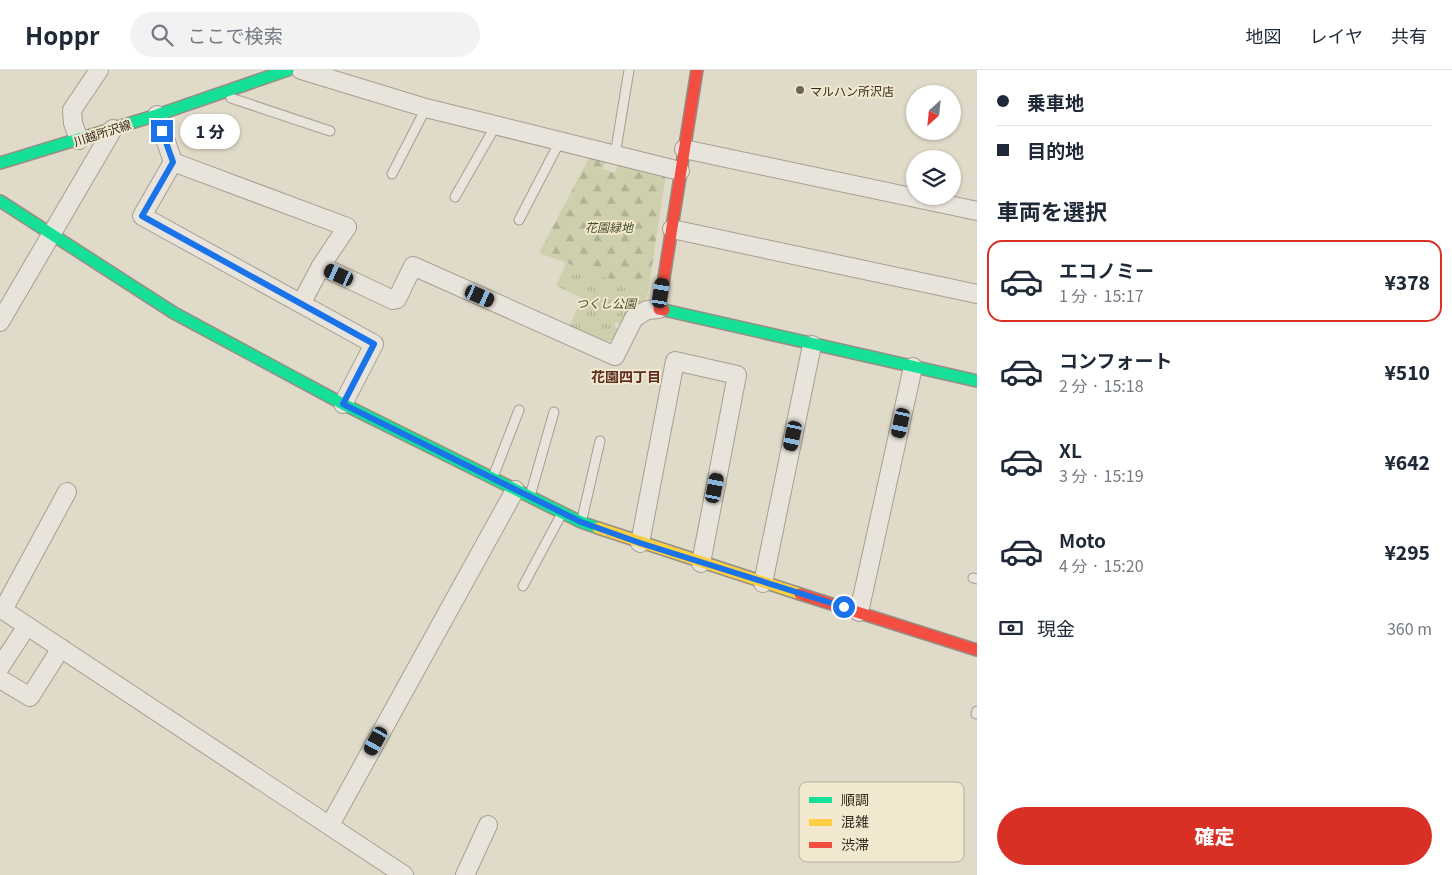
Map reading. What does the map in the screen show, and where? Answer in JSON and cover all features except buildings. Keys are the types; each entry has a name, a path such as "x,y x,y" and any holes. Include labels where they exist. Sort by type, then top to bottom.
{"street":[{"path":"79,140 73,123 72,110 99,70"},
{"name":"川越所沢線","path":"0,163 157,115 288,70"},
{"path":"301,70 426,108 680,171"},
{"path":"659,309 697,70"},
{"path":"157,115 173,162 142,216 302,302 374,344 343,404"},
{"path":"0,322 113,129"},
{"path":"684,149 977,211"},
{"path":"173,162 347,227 302,302"},
{"path":"0,201 174,312 343,404 581,522 763,583 977,650"},
{"path":"672,229 977,294"},
{"path":"322,266 393,300 397,299 413,266 615,356 634,318 647,310 659,309 977,381"},
{"path":"763,583 812,345"},
{"path":"640,543 675,360 737,375 701,562"},
{"path":"859,612 913,367"},
{"path":"67,492 2,609 404,875"},
{"path":"330,825 522,493"},
{"path":"0,667 27,626"},
{"path":"0,679 30,697 61,648"},
{"path":"464,875 488,825"}],"lane":[{"path":"615,155 629,70"},
{"path":"219,94 330,131"},
{"path":"392,174 426,108"},
{"path":"455,197 496,125"},
{"path":"519,220 560,142"},
{"path":"493,478 519,410"},
{"path":"522,493 554,412"},
{"path":"581,522 600,441"},
{"path":"523,586 562,512"}],"green space":[{"name":"花園緑地","path":"590,156 606,159 603,169 615,173 618,163 666,175 648,292 539,253"},
{"name":"つくし公園","path":"566,263 648,292 645,300 626,314 621,325 616,322 614,327 619,329 615,339 602,343 569,327 582,298 556,286"}],"traffic: fast":[{"path":"0,163 157,115 288,70"},
{"path":"0,201 174,313 343,404 581,522 598,528"},
{"path":"664,310 977,381"}],"traffic: slow":[{"path":"598,528 800,594"}],"traffic: jam":[{"path":"664,310 659,309 697,70"},
{"path":"800,594 977,650"}],"place":[{"name":"マルハン所沢店","path":"800,90"}],"district":[{"name":"花園四丁目","path":"626,376"}],"route":[{"path":"162,131 173,162 142,216 302,302 374,344 343,404 581,522 763,583 844,607"}]}
